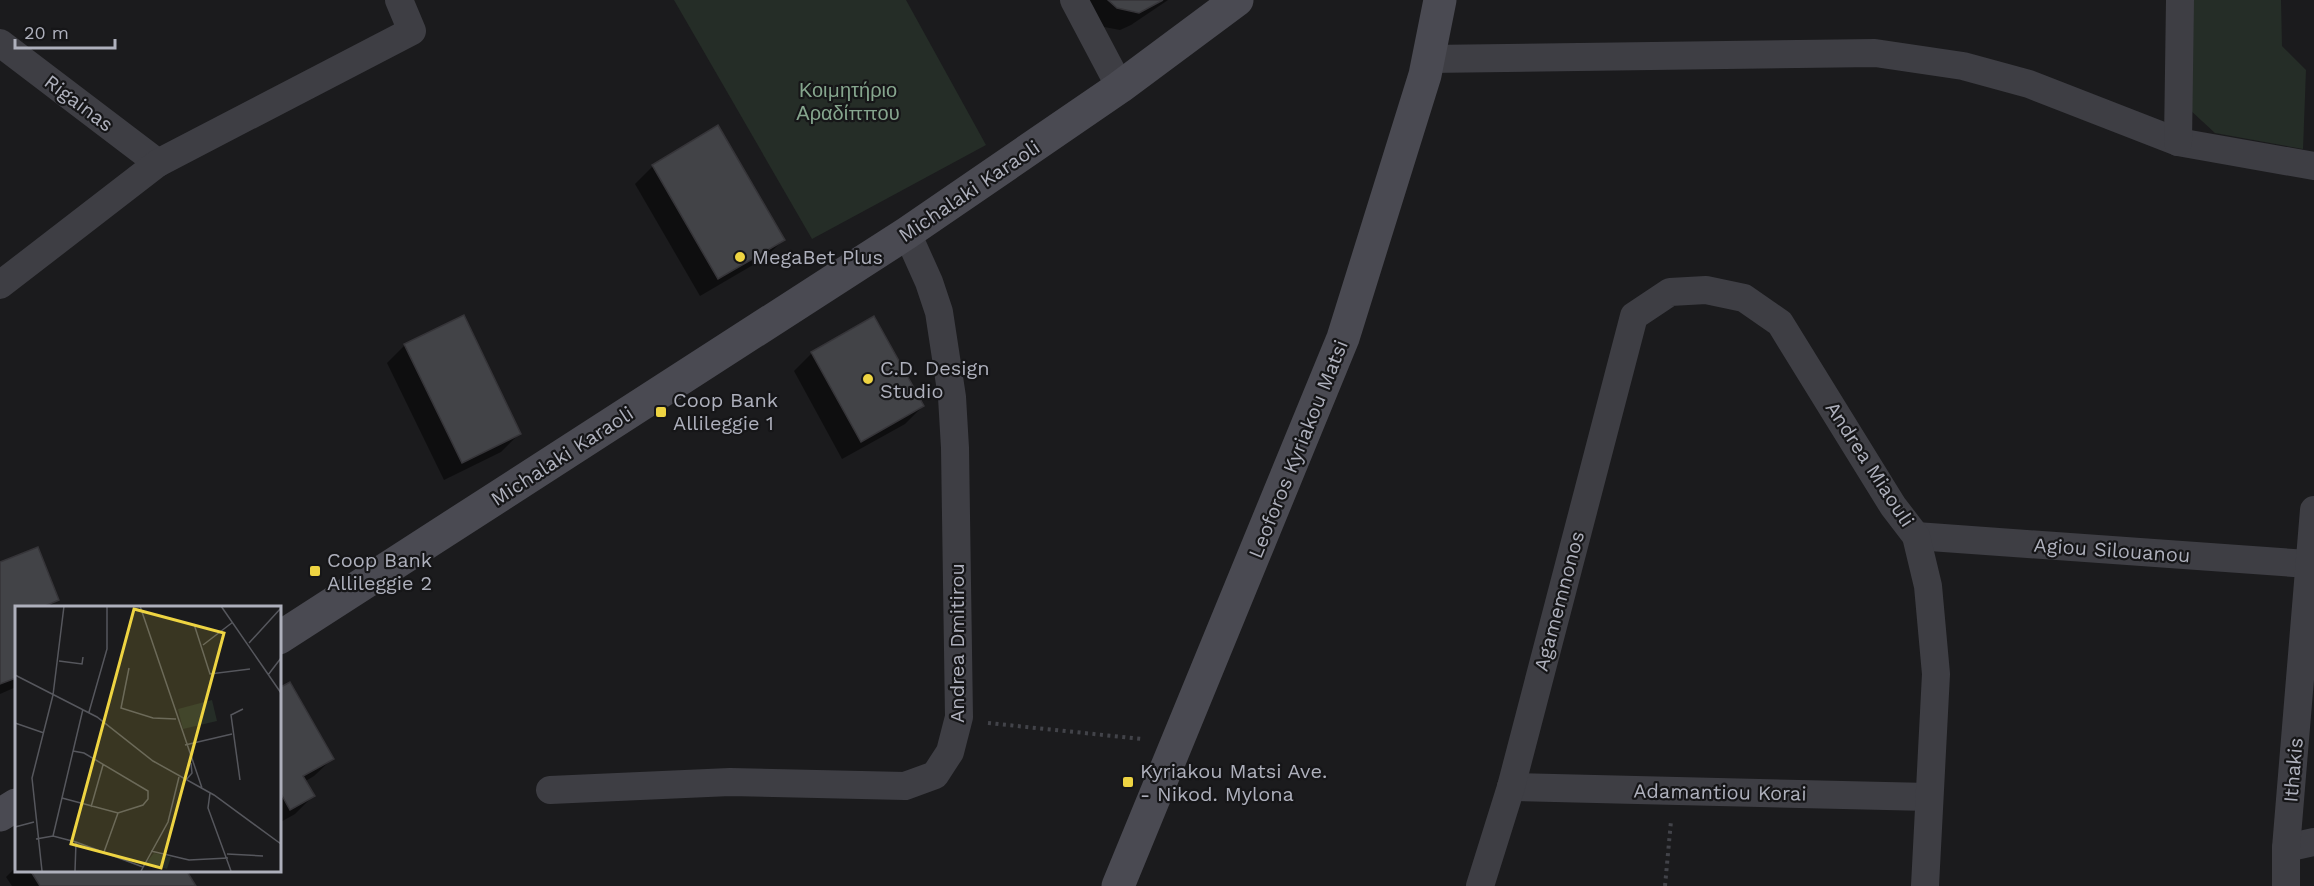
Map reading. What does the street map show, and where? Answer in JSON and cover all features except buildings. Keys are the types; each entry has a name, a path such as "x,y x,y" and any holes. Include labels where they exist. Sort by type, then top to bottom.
{"main road":[{"name":"Leoforos Kyriakou Matsi","path":"1118,886 1179,743 1343,338 1395,176 1428,59 1440,0"},
{"name":"Michalaki Karaoli","path":"280,637 907,234 1120,87 1237,2"},
{"path":"0,815 15,806"}],"street":[{"path":"0,285 158,163 412,31 399,0"},
{"path":"1074,0 1120,87"},
{"path":"2178,142 2180,0"},
{"name":"Rigainas","path":"0,43 158,163"},
{"path":"1428,59 1875,53 1963,66 2029,84 2178,142 2314,166"},
{"name":"Andrea Dmitirou","path":"550,790 730,782 905,786 935,775 950,752 959,720 955,448 952,397 939,312 929,282 907,234"},
{"name":"Andrea Miaouli","path":"1634,316 1670,292 1706,290 1744,298 1780,323 1893,506 1916,536 1928,586 1936,674 1925,886"},
{"name":"Agamemnonos","path":"1480,886 1511,787 1634,316"},
{"name":"Ithakis","path":"2286,886 2286,848 2307,618 2308,564 2314,510"},
{"name":"Agiou Silouanou","path":"1916,536 2308,564"},
{"name":"Adamantiou Korai","path":"1511,787 1929,797"},
{"path":"2286,848 2314,842"}],"path":[{"path":"959,720 1179,743"},
{"path":"1665,886 1674,791"}],"green space":[{"name":"Κοιμητήριο Αραδίππου","path":"674,0 906,0 986,145 812,239"},
{"path":"2189,0 2281,0 2282,46 2306,70 2303,149 2215,133 2189,109"}],"place":[{"name":"MegaBet Plus","path":"740,257"},
{"name":"C.D. Design Studio","path":"868,379"},
{"name":"Coop Bank Allileggie 1","path":"661,412"},
{"name":"Coop Bank Allileggie 2","path":"315,571"},
{"name":"Kyriakou Matsi Ave. - Nikod. Mylona","path":"1128,782"}]}
